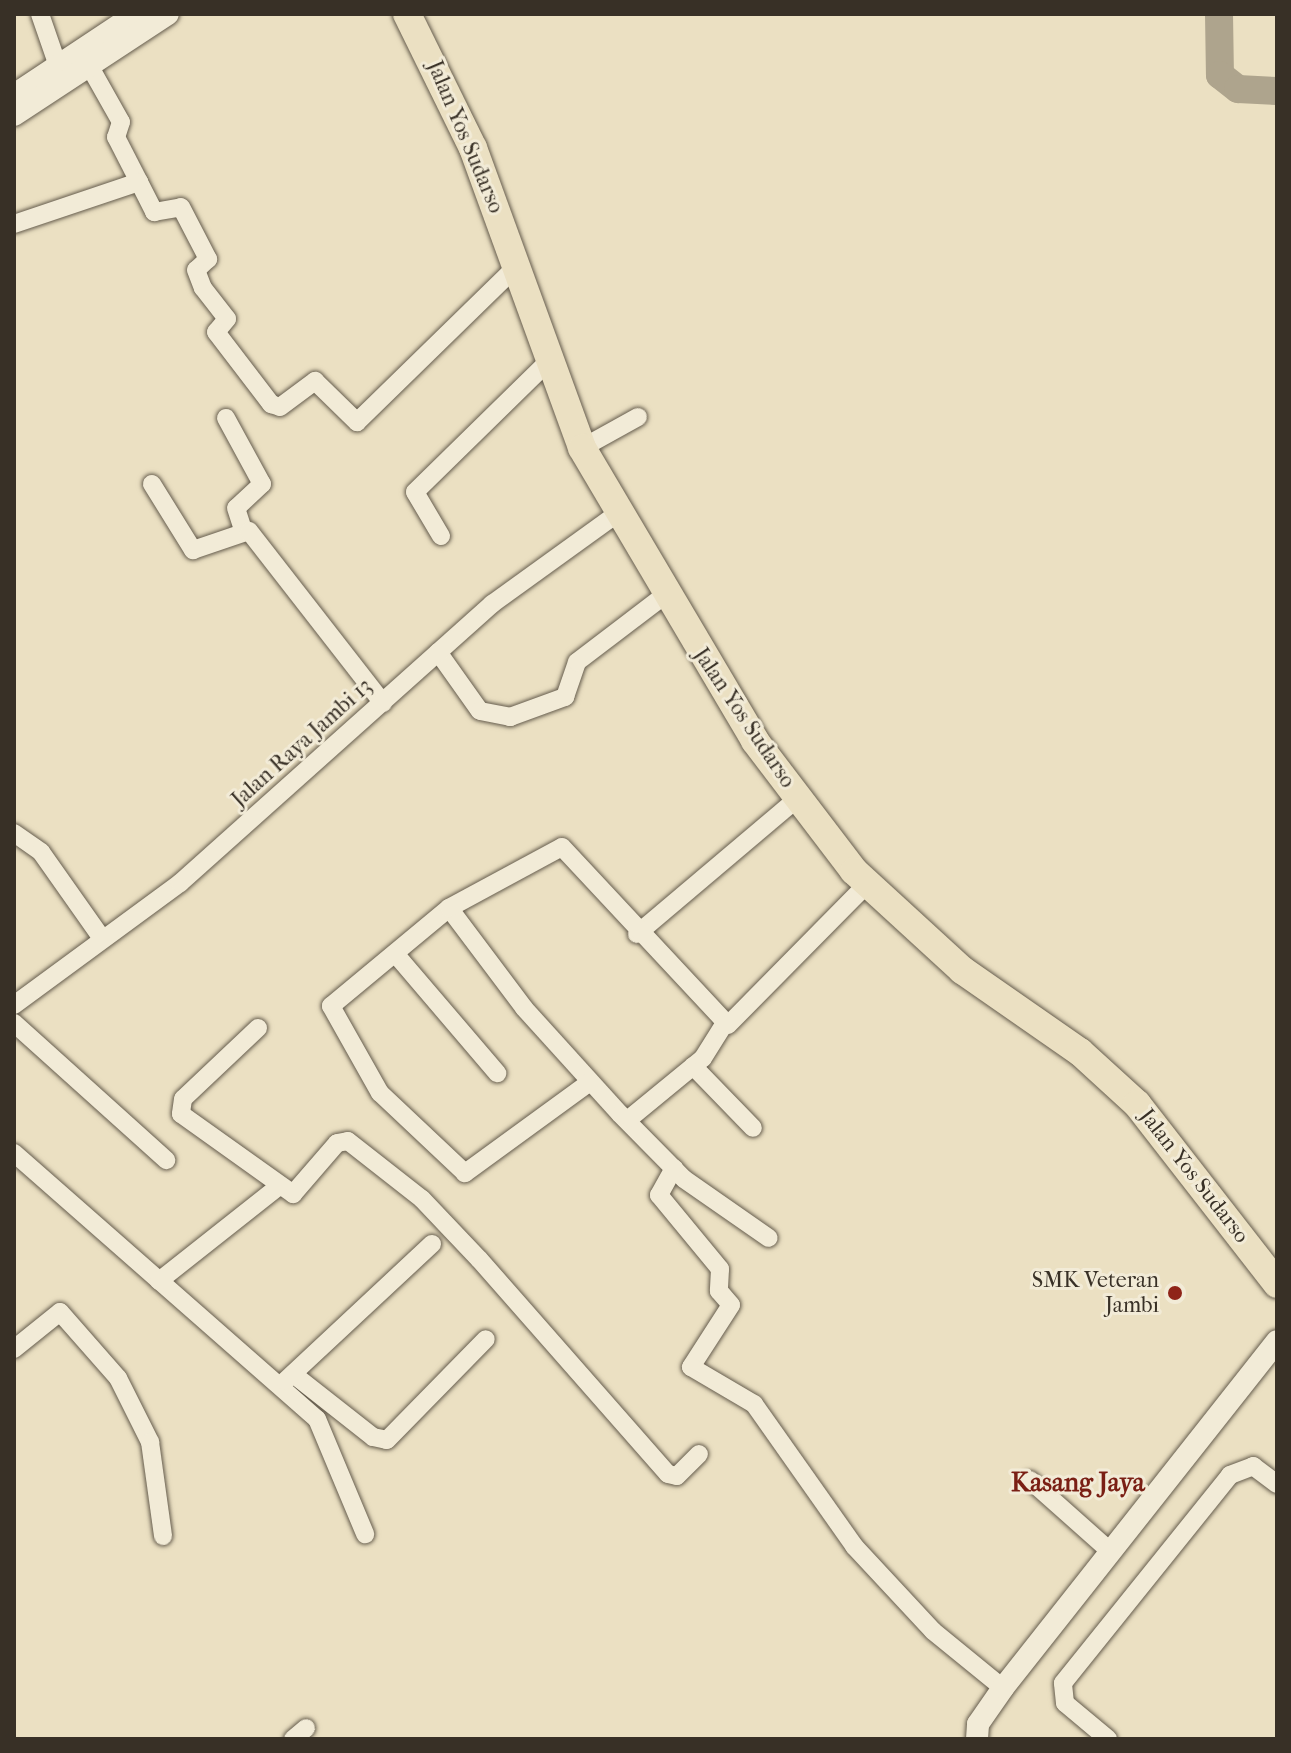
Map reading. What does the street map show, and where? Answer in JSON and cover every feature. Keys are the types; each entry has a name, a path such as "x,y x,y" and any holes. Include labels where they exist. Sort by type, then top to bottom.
{"highway":[{"name":"Jalan Yos Sudarso","path":"407,14 473,148 582,448 665,595 798,798 868,883 962,970 1116,1083 1277,1284"}],"street":[{"path":"40,14 58,66"},
{"path":"14,95 136,14"},
{"path":"14,115 168,14"},
{"path":"90,67 121,122 116,137 154,212 181,207 208,259 196,270 203,288 227,319 216,332 276,407 315,381 359,421 517,266"},
{"path":"14,224 139,182"},
{"path":"441,536 415,492 550,360"},
{"path":"582,448 638,417"},
{"path":"226,418 262,484 236,508 243,529 301,591 383,703"},
{"path":"152,484 193,550 243,529"},
{"name":"Jalan Raya Jambi 13","path":"14,1005 101,937 180,883 438,652 618,513"},
{"path":"438,652 480,711 510,717 565,697 577,662 665,595"},
{"path":"637,934 798,798"},
{"path":"14,833 41,852 101,937"},
{"path":"590,1082 465,1173 380,1093 331,1012 398,957 449,908 564,847 637,934 724,1025"},
{"path":"630,1118 693,1066 724,1025 733,1024 868,883"},
{"path":"449,908 590,1082 630,1118 674,1168 769,1238"},
{"path":"398,957 497,1073"},
{"path":"14,1023 166,1160"},
{"path":"258,1028 178,1110 278,1187 297,1193 337,1143 348,1141 470,1249 668,1474 677,1476 699,1454"},
{"path":"693,1066 753,1128"},
{"path":"14,1153 159,1281 286,1380 373,1437 387,1440 486,1339"},
{"path":"674,1168 659,1195 720,1269 718,1289 731,1305 691,1367 740,1393 777,1428 854,1546 933,1631 1003,1688"},
{"path":"159,1281 278,1187"},
{"path":"286,1380 432,1244"},
{"path":"14,1349 56,1311 118,1378 150,1442 163,1536"},
{"path":"977,1739 978,1724 1003,1688 1277,1341"},
{"path":"286,1380 323,1426 365,1534"},
{"path":"1108,1739 1065,1703 1063,1683 1230,1475 1253,1466 1277,1484"},
{"path":"1030,1480 1111,1552"}],"waterway":[{"path":"1219,14 1220,75 1238,89 1277,91"}],"place":[{"name":"SMK Veteran Jambi","path":"1175,1293"}],"district":[{"name":"Kasang Jaya","path":"1078,1483"}]}
